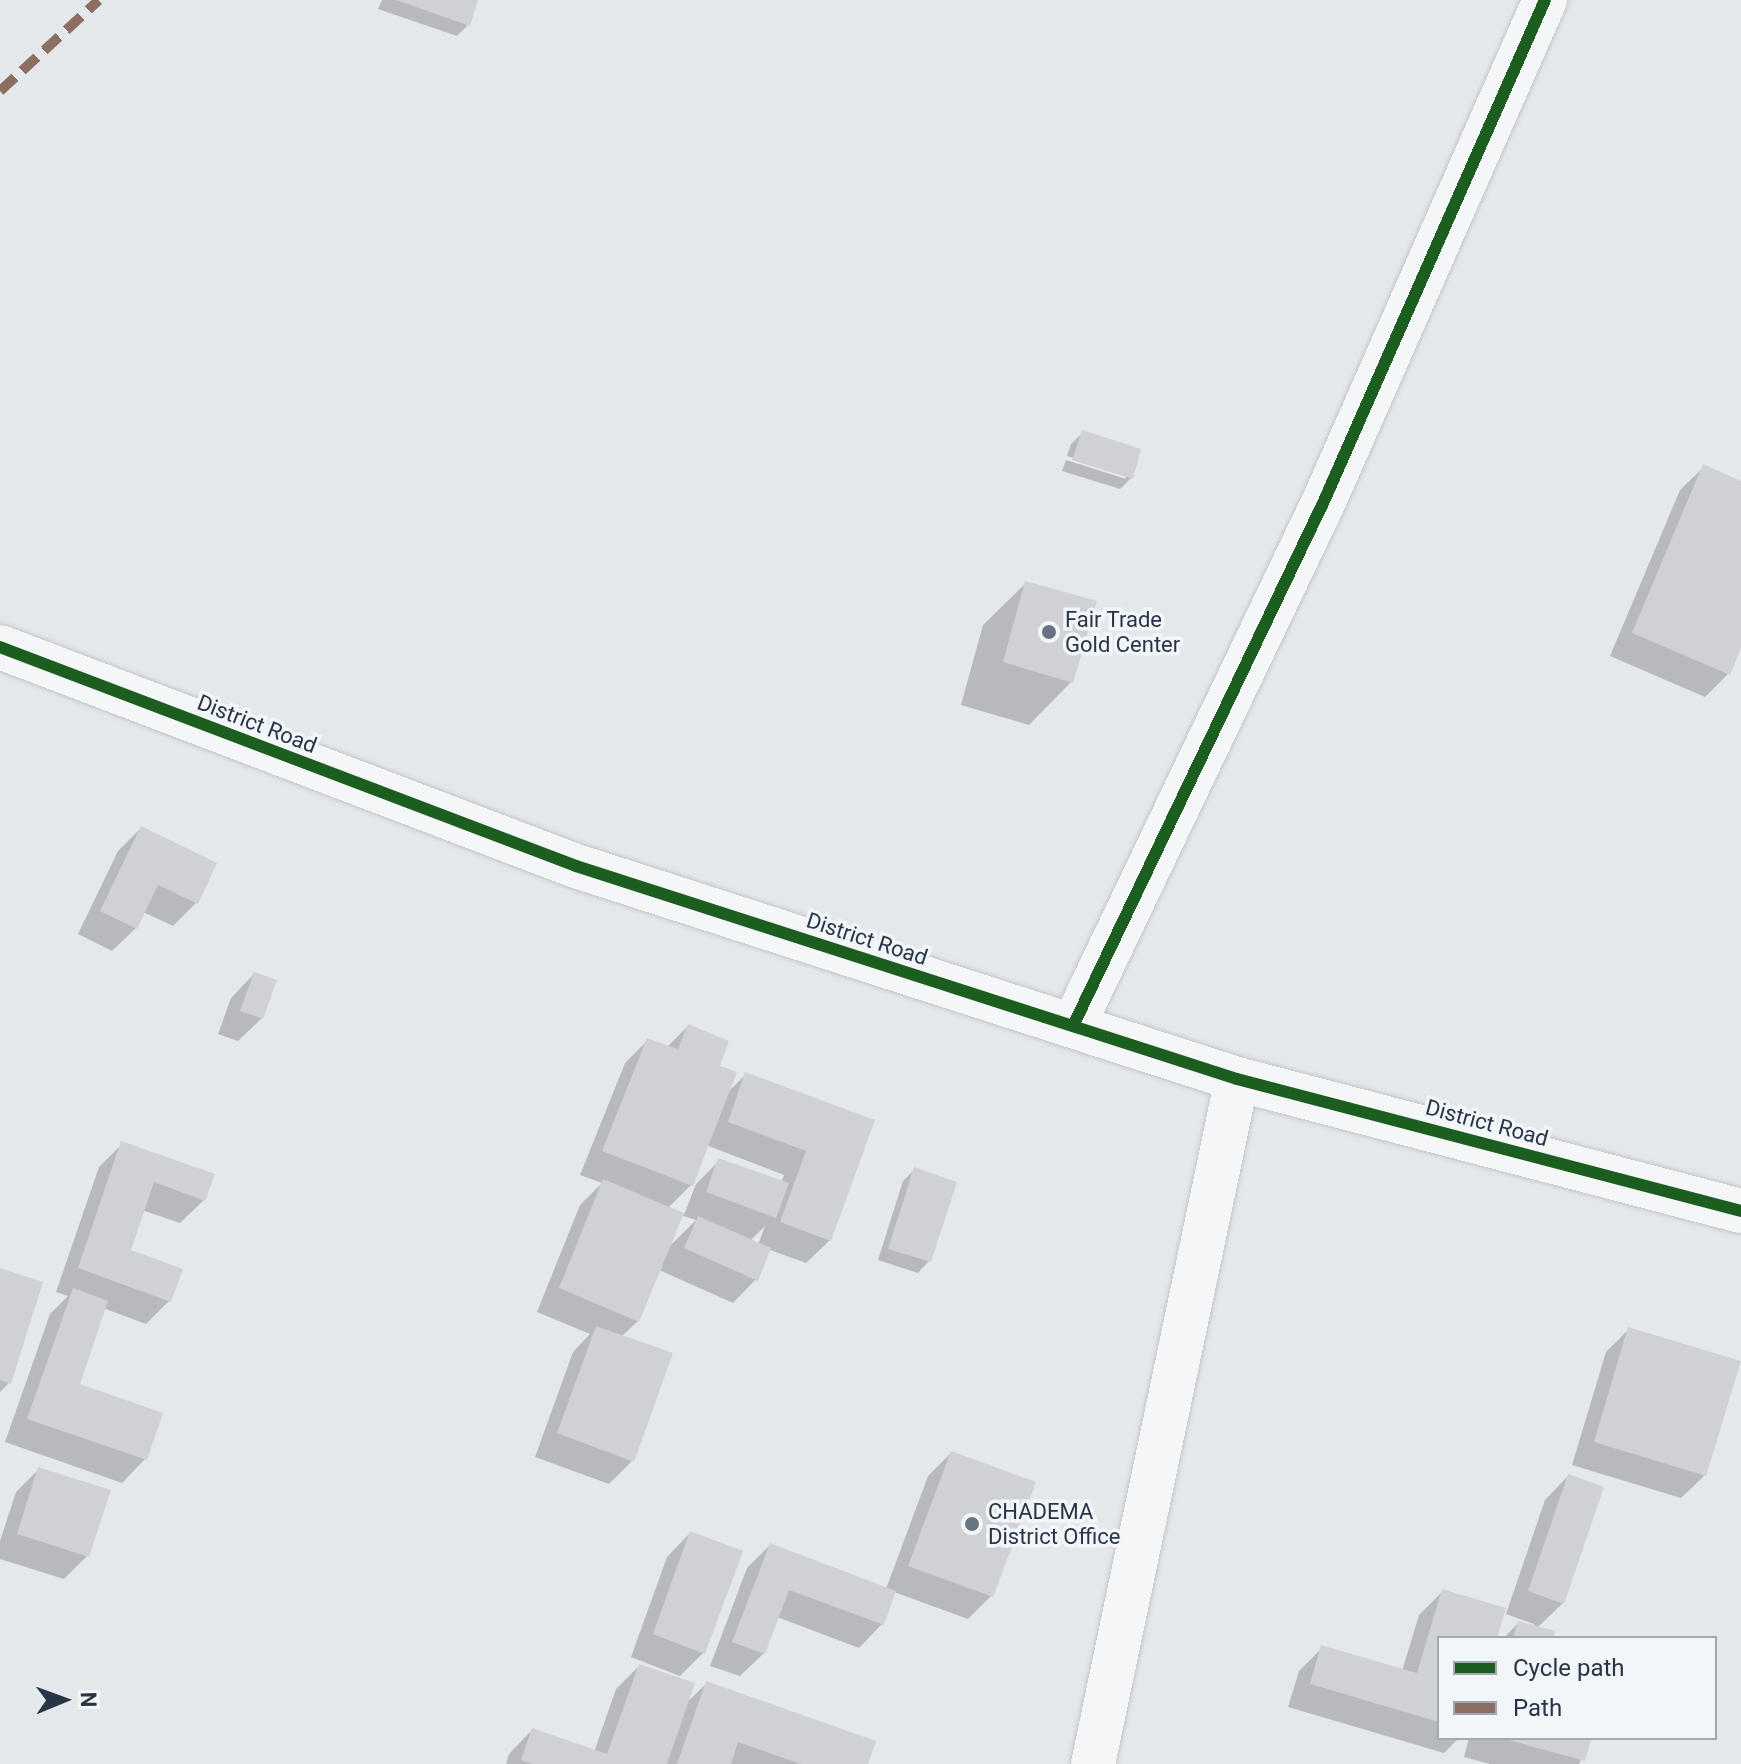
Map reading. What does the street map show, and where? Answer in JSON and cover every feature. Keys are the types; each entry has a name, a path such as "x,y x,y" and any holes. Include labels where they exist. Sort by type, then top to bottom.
{"street":[{"path":"1073,1026 1324,501 1545,0"},
{"name":"District Road","path":"0,647 537,854 1237,1079 1741,1211"},
{"path":"1093,1764 1237,1079"}],"building":[{"path":"396,0 478,0 470,26"},
{"path":"1082,430 1141,449 1133,479 1072,460"},
{"path":"1703,464 1741,481 1741,648 1730,675 1632,633"},
{"name":"Fair Trade Gold Center","path":"1025,581 1097,601 1073,683 1003,662"},
{"path":"141,826 217,863 198,904 158,885 137,929 100,911"},
{"path":"254,972 277,980 263,1019 240,1011"},
{"path":"688,1024 729,1041 720,1066 737,1072 693,1186 602,1151 647,1038 678,1049"},
{"path":"745,1072 875,1120 831,1241 780,1222 806,1151 728,1122"},
{"path":"121,1141 215,1174 205,1201 154,1182 131,1250 183,1269 171,1302 78,1268"},
{"path":"718,1158 789,1183 776,1218 706,1192"},
{"path":"914,1167 957,1182 931,1262 888,1249"},
{"path":"603,1179 684,1213 639,1322 559,1288"},
{"path":"698,1216 771,1248 758,1281 684,1248"},
{"path":"0,1268 43,1282 11,1384 0,1380"},
{"path":"73,1288 108,1301 80,1384 163,1413 147,1460 27,1419"},
{"path":"596,1326 673,1353 634,1462 557,1433"},
{"path":"1628,1327 1741,1361 1706,1476 1594,1442"},
{"name":"CHADEMA District Office","path":"951,1451 1036,1482 993,1597 908,1566"},
{"path":"38,1467 111,1490 89,1557 17,1534"},
{"path":"1568,1474 1604,1487 1564,1604 1528,1591"},
{"path":"690,1531 743,1551 705,1654 653,1634"},
{"path":"770,1543 896,1591 884,1625 789,1590 765,1654 732,1642"},
{"path":"1442,1589 1506,1608 1498,1636 1437,1636 1437,1721 1310,1684 1321,1645 1417,1673"},
{"path":"1518,1621 1555,1631 1554,1636 1514,1636"},
{"path":"639,1664 695,1683 667,1764 532,1764 521,1760 532,1728 607,1754"},
{"path":"706,1681 876,1741 868,1764 801,1764 738,1742 731,1764 677,1764"},
{"path":"1509,1740 1591,1740 1585,1761"}],"marked path":[{"path":"0,91 99,0"}],"cycle path":[{"path":"1073,1026 1324,501 1545,0"},
{"path":"0,647 576,866 1237,1079 1741,1211"}],"place":[{"name":"Fair Trade Gold Center","path":"1049,632"},
{"name":"CHADEMA District Office","path":"972,1524"}]}
